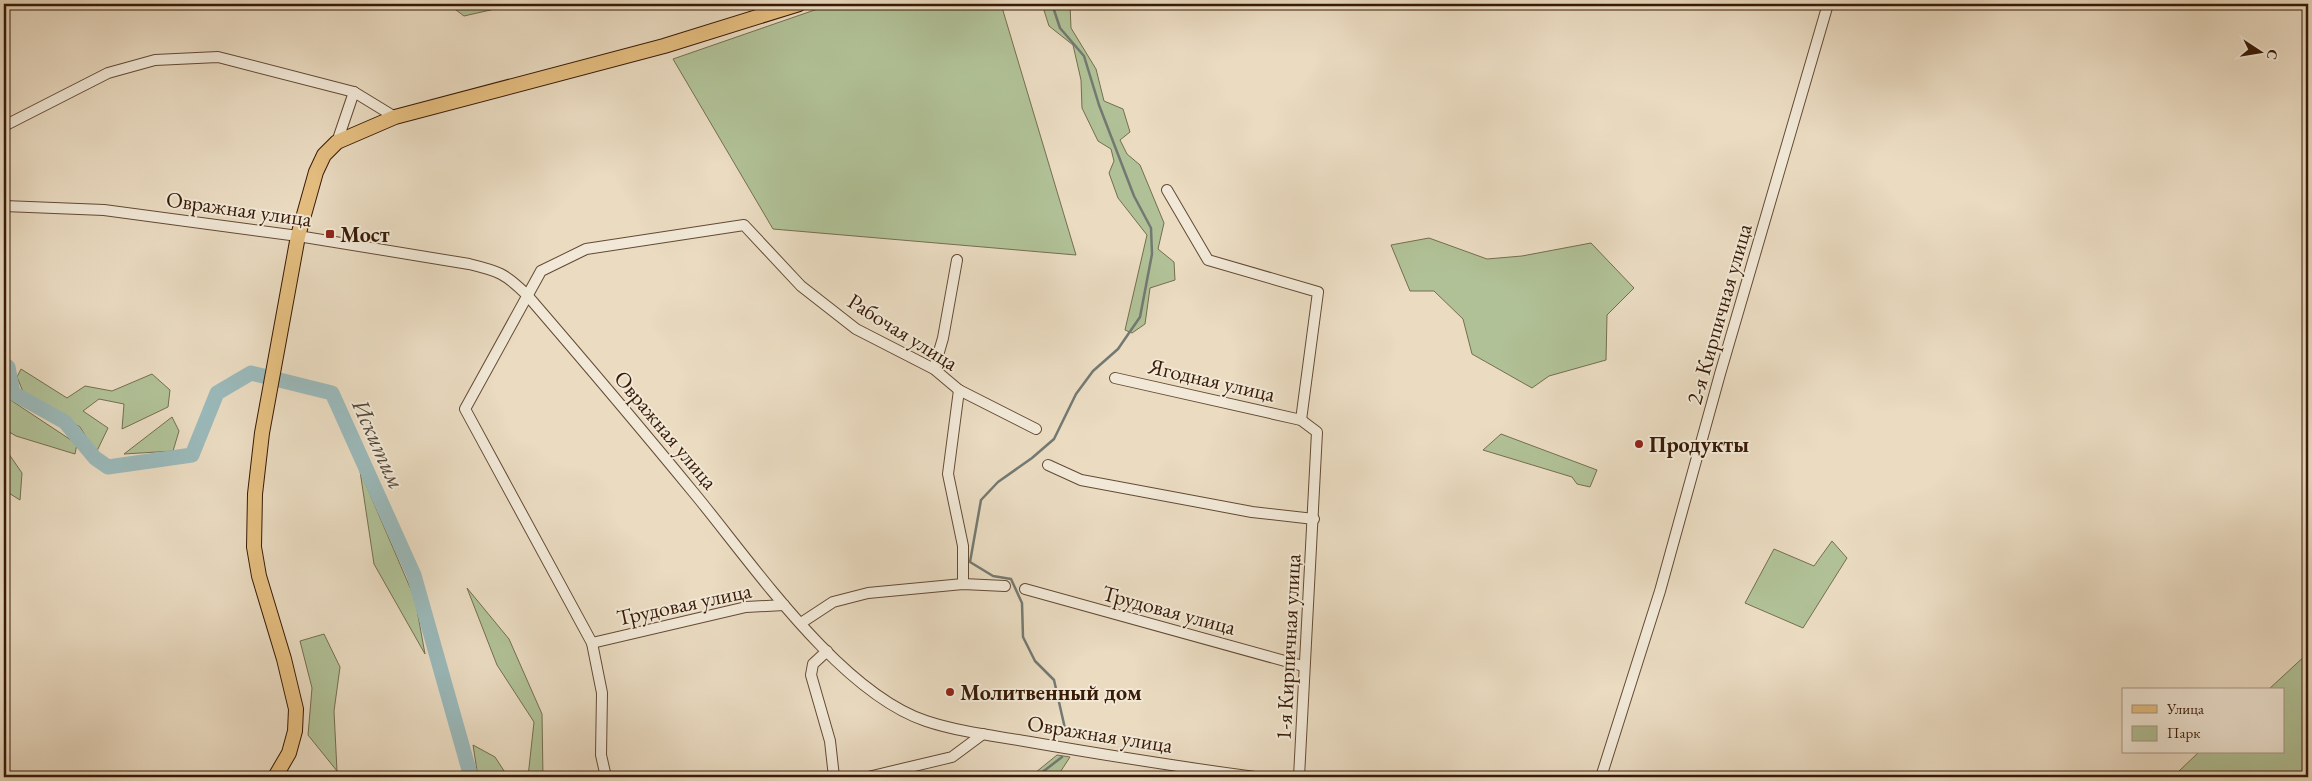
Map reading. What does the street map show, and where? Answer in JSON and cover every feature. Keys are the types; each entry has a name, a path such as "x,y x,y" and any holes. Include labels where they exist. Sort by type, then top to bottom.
{"main road":[{"path":"275,777 289,753 295,731 296,709 284,659 259,576 254,547 255,494 262,433 298,236 316,172 324,155 337,142 395,118 664,46 799,4"}],"street":[{"name":"2-я Кирпичная улица","path":"1601,777 1660,591 1720,374 1828,4"},
{"path":"4,126 108,73 155,60 218,57 354,92 395,118"},
{"path":"337,142 354,92"},
{"path":"1167,190 1208,260 1318,292 1301,420"},
{"name":"Овражная улица","path":"4,206 104,210 298,236 484,268 510,278 527,295 631,416 784,605 827,651 861,683 888,703 926,721 983,734 1124,758 1255,777"},
{"name":"Рабочая улица","path":"527,295 541,271 586,249 744,225 801,286 856,328 934,369 959,390 1036,429"},
{"path":"934,369 944,338 957,260"},
{"path":"527,295 466,409 592,643 602,694 601,755 606,777"},
{"name":"Ягодная улица","path":"1114,378 1301,420"},
{"path":"959,390 948,474 963,546 963,584"},
{"name":"1-я Кирпичная улица","path":"1299,777 1303,724 1303,666 1314,519 1317,432 1301,420"},
{"path":"1048,465 1081,480 1252,512 1314,519"},
{"path":"801,623 833,602 868,594 963,584 1005,586"},
{"name":"Трудовая улица","path":"1024,590 1303,666"},
{"name":"Трудовая улица","path":"592,643 746,607 784,605"},
{"path":"827,651 813,664 811,675 830,741 834,777"},
{"path":"868,777 952,757 983,734"}],"green space":[{"path":"448,4 517,4 464,16"},
{"path":"832,4 1001,4 1076,255 773,229 673,59"},
{"path":"1042,4 1070,4 1071,28 1096,69 1104,101 1123,109 1130,132 1120,140 1127,154 1140,165 1164,223 1158,249 1174,262 1175,280 1150,288 1145,324 1132,333 1125,330 1147,235 1118,198 1109,173 1114,161 1111,149 1098,141 1082,108 1081,80 1073,45 1049,26"},
{"path":"1429,238 1487,259 1522,256 1591,243 1634,288 1607,315 1606,360 1549,376 1532,388 1472,354 1463,319 1434,291 1410,291 1391,245"},
{"path":"21,369 67,398 85,386 112,391 152,374 170,390 168,407 122,429 124,404 99,399 83,411 108,428 96,453 80,427 24,394 17,377"},
{"path":"4,380 6,397 77,444 75,454 16,436 4,429"},
{"path":"172,417 179,431 173,451 124,454"},
{"path":"1501,434 1597,470 1590,487 1577,484 1572,477 1483,450"},
{"path":"4,447 22,473 20,500 4,490"},
{"path":"360,471 415,599 425,654 374,564"},
{"path":"1832,541 1847,558 1803,628 1745,603 1774,549 1814,566"},
{"path":"467,588 509,639 542,714 543,777 528,777 534,722 497,665"},
{"path":"324,634 340,667 334,711 337,771 308,735 312,688 300,641"},
{"path":"2308,653 2308,777 2160,777 2178,772 2197,754 2284,754 2284,688 2270,688"},
{"path":"473,745 495,757 508,777 478,777"},
{"path":"1057,755 1070,757 1057,777 1030,777"}],"waterway":[{"path":"1052,4 1060,28 1084,56 1099,105 1134,196 1151,228 1152,254 1140,317 1118,349 1093,371 1076,394 1054,439 1032,458 998,482 981,500 970,562 993,576 1011,579 1022,603 1023,637 1035,661 1054,680 1066,733"},
{"name":"Искитим","path":"4,364 8,367 13,393 65,422 95,458 108,467 192,455 217,393 251,373 332,393 414,575 471,777"},
{"path":"1036,777 1062,757"}],"place":[{"name":"Мост","path":"330,234"},
{"name":"Продукты","path":"1639,444"},
{"name":"Молитвенный дом","path":"950,692"}]}
